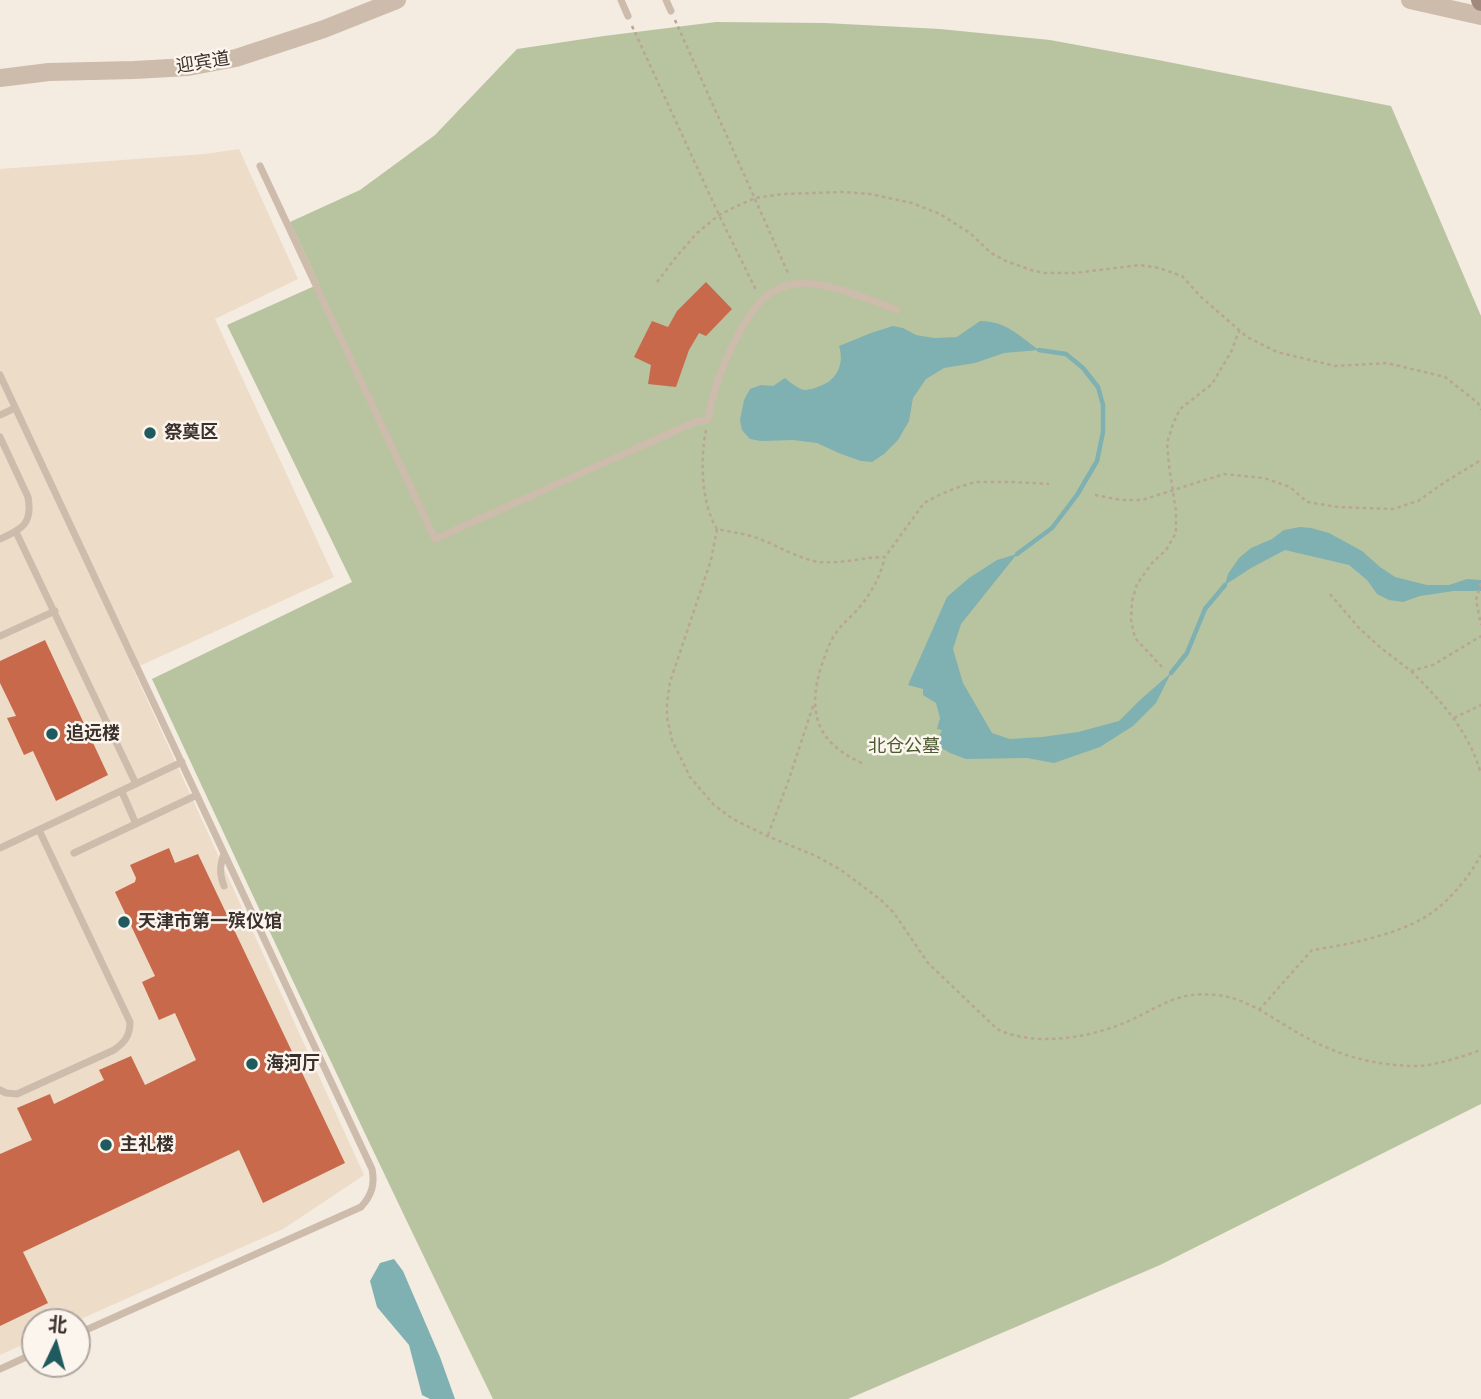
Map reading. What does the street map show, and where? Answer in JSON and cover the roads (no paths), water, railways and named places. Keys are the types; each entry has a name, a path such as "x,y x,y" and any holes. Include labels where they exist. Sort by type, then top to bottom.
{"street":[{"name":"迎宾道","path":"0,78 49,72 188,67 236,58 324,29 397,0"},
{"path":"1410,0 1481,16"}],"lane":[{"path":"621,0 628,16"},
{"path":"666,0 671,11"},
{"path":"260,166 435,539 695,422 708,420 720,373 739,335 761,300 777,290 793,284 813,284 897,310"},
{"path":"0,375 372,1169 374,1180 367,1201 361,1207 91,1328"},
{"path":"0,415 15,408"},
{"path":"0,437 30,506 23,528 0,540"},
{"path":"16,532 136,784"},
{"path":"0,636 55,611"},
{"path":"0,848 182,762"},
{"path":"122,792 136,824"},
{"path":"74,853 197,795"},
{"path":"0,1090 17,1094 114,1050 125,1041 130,1032 130,1022 39,830"},
{"path":"224,853 219,868 224,886"},
{"path":"0,1369 21,1359"}],"water":[{"path":"980,321 1005,326 1039,350 1004,353 975,363 944,368 926,379 913,398 909,421 898,440 872,462 861,461 817,443 750,439 742,430 740,420 744,400 750,389 761,385 773,386 785,378 805,390 824,385 834,377 840,366 839,346 893,326 916,335 934,338 957,337"},
{"path":"1300,527 1329,533 1362,551 1395,577 1427,585 1449,585 1467,579 1481,580 1481,591 1454,591 1420,596 1403,602 1389,600 1377,594 1367,580 1349,565 1285,550 1225,585 1228,574 1239,558 1251,548 1272,539 1284,530"},
{"path":"1017,554 961,624 953,649 963,683 992,733 1010,739 1042,737 1078,732 1119,721 1171,673 1156,703 1133,726 1100,747 1054,763 1027,758 966,759 950,753 935,744 942,730 937,729 940,718 936,703 923,695 923,689 908,685 947,597 969,578 997,560"},
{"path":"394,1259 403,1271 455,1399 430,1399 422,1395 409,1345 377,1307 370,1281 380,1263"}],"waterway":[{"path":"1017,554 1052,528 1077,495 1097,461 1103,432 1103,405 1098,387 1083,368 1066,354 1039,350"},
{"path":"1171,673 1187,653 1205,609 1225,585"}],"place":[{"name":"祭奠区","path":"150,433"},
{"name":"追远楼","path":"52,734"},
{"name":"天津市第一殡仪馆","path":"124,922"},
{"name":"海河厅","path":"252,1064"},
{"name":"主礼楼","path":"106,1145"}],"park label":[{"name":"北仓公墓","path":"904,747"}]}
